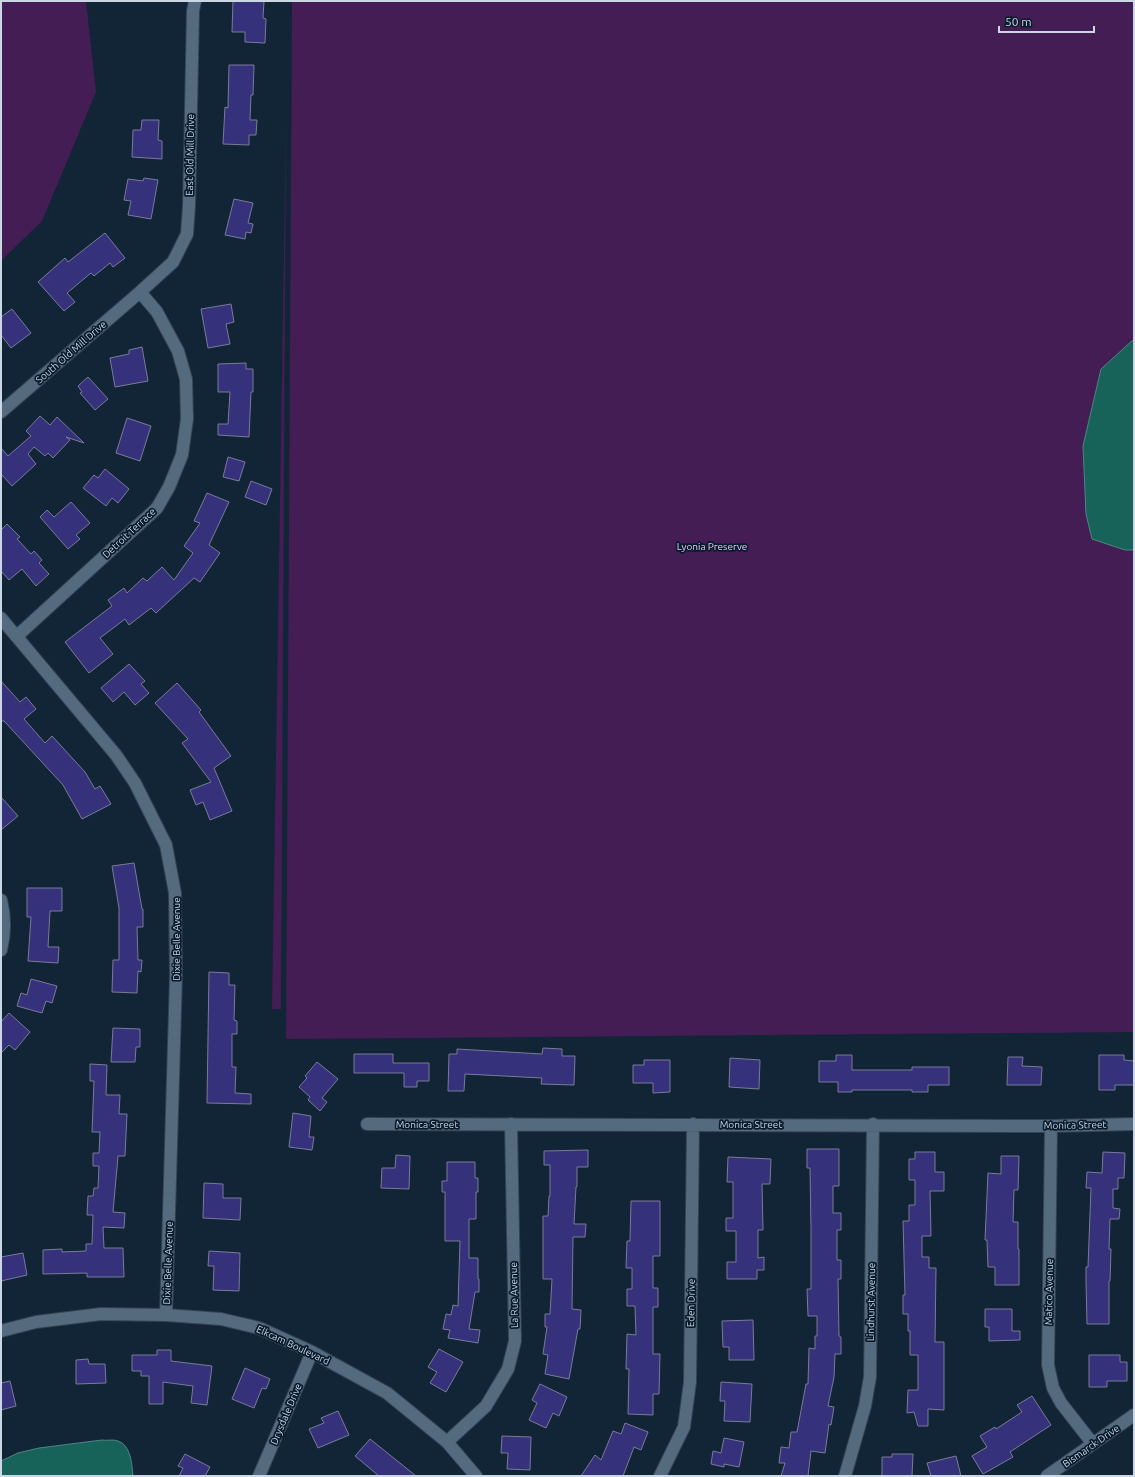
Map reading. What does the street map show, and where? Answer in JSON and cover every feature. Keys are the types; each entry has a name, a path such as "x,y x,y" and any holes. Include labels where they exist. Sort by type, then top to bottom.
{"street":[{"name":"East Old Mill Drive","path":"140,292 173,262 187,234 189,206 193,10 195,1"},
{"name":"South Old Mill Drive","path":"1,412 140,292"},
{"name":"Detroit Terrace","path":"17,636 157,508 169,486 182,456 187,419 186,379 178,351 157,312 140,292"},
{"name":"Dixie Belle Avenue","path":"1,618 116,754 135,783 166,845 175,893 176,968 166,1315"},
{"path":"1,900 4,912 3,941 1,950"},
{"name":"Monica Street","path":"367,1124 873,1124 1051,1126 1134,1124"},
{"name":"La Rue Avenue","path":"447,1442 486,1406 508,1369 515,1341 511,1124"},
{"name":"Eden Drive","path":"660,1476 684,1426 690,1382 693,1124"},
{"name":"Lindhurst Avenue","path":"846,1476 865,1406 870,1377 873,1124"},
{"name":"Matico Avenue","path":"1051,1126 1048,1366 1053,1388 1061,1403 1093,1444"},
{"name":"Elkcam Boulevard","path":"1,1331 36,1322 100,1314 166,1315 221,1319 259,1328 312,1352 386,1393 447,1442 476,1476"},
{"name":"Drysdale Drive","path":"260,1476 312,1352"},
{"name":"Bismarck Drive","path":"1047,1476 1134,1415"}],"green space":[{"path":"1,1 86,1 96,92 42,221 1,261"},
{"name":"Lyonia Preserve","path":"292,1 1134,1 1134,1032 286,1039"},
{"path":"286,121 281,1009 272,1009"}],"shaded area":[{"path":"1134,339 1134,550 1125,550 1092,539 1086,514 1083,446 1101,369"},
{"path":"102,1440 116,1440 126,1447 130,1456 133,1476 1,1476 1,1461 18,1453 39,1448"}],"building":[{"path":"233,1 264,1 263,18 266,19 265,43 245,42 245,32 232,32"},
{"path":"229,65 254,65 250,120 257,120 256,135 249,135 249,145 223,144 225,107 228,108"},
{"path":"142,120 159,120 158,140 162,141 162,159 132,157 133,130 141,130"},
{"path":"144,178 158,180 151,219 128,215 131,201 124,200 128,179 143,181"},
{"path":"234,199 253,203 248,223 253,224 251,233 246,232 245,239 225,235"},
{"path":"105,233 125,258 113,267 110,263 94,276 91,273 67,293 75,302 64,311 38,282 65,258 68,262"},
{"path":"231,304 234,322 226,324 230,344 208,348 201,309"},
{"path":"12,309 31,333 11,348 1,335 1,317"},
{"path":"142,347 148,381 115,387 110,358 129,354 129,350"},
{"path":"246,363 246,369 253,369 253,392 251,392 249,437 218,435 218,424 228,424 230,392 218,392 218,364"},
{"path":"88,377 108,399 95,410 80,393 82,392 78,386"},
{"path":"40,416 50,425 57,417 84,443 66,437 70,440 53,458 48,453 45,456 34,447 28,454 36,464 12,486 1,474 1,448 8,456 31,436 26,431"},
{"path":"127,418 151,426 140,461 116,453"},
{"path":"228,457 245,462 239,481 223,477"},
{"path":"105,469 129,489 118,503 112,498 106,506 83,488 94,475 98,478"},
{"path":"251,481 272,489 266,505 245,497"},
{"path":"207,493 229,502 209,545 220,553 200,582 194,578 156,613 151,608 129,625 125,619 100,638 113,654 89,673 65,642 112,606 108,600 124,588 127,593 143,578 147,581 162,567 174,580 193,553 184,546 200,523 194,521"},
{"path":"71,502 90,523 76,535 80,539 68,549 40,517 47,510 54,517"},
{"path":"7,524 20,537 17,539 31,554 34,551 42,560 39,563 49,574 36,586 22,569 9,580 1,571 1,530"},
{"path":"129,664 145,681 141,684 149,693 135,705 124,692 113,702 101,688"},
{"path":"1,681 20,702 26,697 36,709 24,719 45,743 52,736 85,772 95,789 100,786 111,804 82,819 63,785 4,721 1,721"},
{"path":"177,683 201,710 199,712 231,756 214,768 232,811 210,820 203,802 196,805 190,790 211,782 182,743 188,739 155,703"},
{"path":"1,797 18,816 1,830"},
{"path":"134,863 143,909 143,927 137,927 138,960 142,960 141,972 138,971 137,993 112,992 113,960 119,960 119,908 112,866"},
{"path":"27,888 62,888 62,911 50,911 48,947 59,947 58,963 28,961 31,917 27,917"},
{"path":"209,972 229,973 229,985 235,985 234,1020 237,1021 237,1034 232,1034 232,1067 236,1067 235,1093 251,1094 251,1104 207,1103"},
{"path":"31,979 57,986 52,1003 46,1001 42,1013 17,1006 21,993 27,995"},
{"path":"9,1013 30,1032 15,1050 9,1045 1,1053 1,1022"},
{"path":"113,1028 140,1029 140,1047 136,1047 135,1062 111,1062"},
{"path":"543,1048 562,1049 562,1056 575,1056 574,1085 541,1084 542,1078 465,1074 464,1091 448,1091 449,1054 457,1054 457,1049 542,1054"},
{"path":"354,1054 393,1054 393,1063 429,1063 429,1081 417,1081 417,1087 404,1087 404,1073 354,1073"},
{"path":"836,1055 852,1055 852,1070 912,1070 912,1067 949,1067 949,1085 928,1085 928,1092 912,1092 912,1090 852,1090 852,1092 838,1092 838,1082 819,1082 819,1061 836,1061"},
{"path":"1099,1055 1124,1055 1124,1060 1134,1061 1134,1085 1115,1085 1115,1090 1099,1090"},
{"path":"1008,1057 1023,1057 1022,1066 1042,1067 1041,1085 1007,1085"},
{"path":"730,1058 760,1060 759,1089 729,1087"},
{"path":"644,1060 670,1060 670,1092 653,1093 653,1083 633,1083 633,1065 644,1065"},
{"path":"317,1062 338,1079 322,1098 327,1102 320,1111 308,1100 310,1097 299,1087 307,1078 305,1076"},
{"path":"90,1064 107,1065 106,1095 120,1095 119,1114 127,1114 125,1156 118,1156 113,1212 125,1213 124,1228 103,1227 104,1248 123,1248 124,1277 87,1277 87,1273 43,1274 43,1250 62,1249 62,1252 86,1251 86,1244 92,1244 93,1215 87,1215 88,1196 93,1196 94,1188 98,1188 99,1166 93,1166 93,1153 99,1153 100,1132 92,1132 94,1081 90,1081"},
{"path":"293,1113 311,1116 309,1137 314,1137 312,1150 289,1147"},
{"path":"807,1149 839,1149 839,1186 833,1186 833,1213 841,1213 841,1230 837,1230 837,1260 841,1260 841,1279 838,1279 839,1336 841,1337 841,1354 835,1354 834,1377 828,1406 834,1407 831,1425 829,1424 825,1453 811,1451 808,1476 781,1476 785,1463 779,1463 781,1447 789,1448 791,1432 797,1432 806,1384 808,1384 809,1348 815,1349 815,1336 817,1336 817,1316 808,1316 807,1289 811,1289 811,1230 810,1168 807,1168"},
{"path":"588,1150 588,1167 577,1167 574,1224 586,1224 585,1237 573,1237 572,1309 581,1310 580,1329 578,1329 569,1379 545,1374 548,1355 543,1354 547,1327 545,1327 545,1314 550,1314 552,1279 543,1279 543,1216 548,1216 550,1196 550,1165 544,1165 544,1151"},
{"path":"915,1152 935,1152 935,1172 944,1172 944,1191 930,1191 931,1236 922,1236 922,1257 929,1257 929,1268 936,1268 935,1342 944,1342 944,1410 928,1409 928,1426 918,1426 914,1412 907,1413 908,1390 918,1390 918,1355 910,1355 908,1314 903,1314 903,1295 905,1295 903,1221 909,1221 909,1205 915,1205 915,1180 909,1180 909,1159 915,1159"},
{"path":"1103,1152 1125,1153 1124,1178 1118,1178 1118,1189 1113,1189 1113,1208 1120,1209 1119,1219 1110,1219 1109,1249 1111,1249 1109,1324 1087,1324 1086,1267 1088,1267 1091,1188 1086,1188 1087,1172 1102,1173"},
{"path":"396,1155 410,1156 409,1189 381,1188 382,1168 395,1168"},
{"path":"1001,1156 1019,1156 1018,1190 1014,1190 1013,1222 1018,1222 1019,1285 995,1285 995,1267 988,1267 987,1240 985,1240 988,1173 1001,1174"},
{"path":"728,1157 771,1159 770,1184 762,1184 763,1230 758,1230 758,1258 764,1257 764,1270 757,1270 757,1279 727,1279 727,1262 736,1262 736,1231 726,1231 726,1218 733,1218 733,1182 727,1182"},
{"path":"447,1162 475,1162 475,1178 478,1178 478,1192 476,1192 476,1219 469,1219 469,1258 478,1258 479,1292 475,1292 469,1329 480,1330 478,1343 448,1338 450,1330 443,1329 446,1314 451,1315 453,1305 458,1306 460,1241 445,1241 445,1192 442,1192 442,1181 447,1181"},
{"path":"204,1183 223,1184 223,1198 241,1198 240,1220 203,1218"},
{"path":"631,1201 660,1201 660,1256 653,1256 653,1288 658,1288 658,1307 653,1307 653,1354 660,1354 659,1394 653,1394 653,1415 628,1414 629,1369 626,1369 627,1334 636,1335 635,1306 627,1306 627,1289 632,1289 632,1268 626,1268 627,1241 630,1241"},
{"path":"209,1251 240,1253 239,1291 213,1290 214,1266 208,1266"},
{"path":"23,1253 27,1275 1,1281 1,1257"},
{"path":"985,1309 1012,1309 1012,1331 1020,1331 1020,1340 989,1341 989,1327 985,1327"},
{"path":"753,1320 754,1360 729,1360 729,1347 723,1347 722,1321"},
{"path":"439,1349 463,1362 446,1392 430,1383 437,1372 428,1367"},
{"path":"157,1350 171,1350 171,1361 212,1366 207,1405 191,1403 193,1386 163,1382 163,1404 149,1404 149,1376 141,1376 141,1371 132,1371 132,1355 157,1355"},
{"path":"1089,1355 1120,1355 1120,1362 1127,1362 1127,1381 1107,1381 1107,1387 1089,1387"},
{"path":"88,1359 89,1364 105,1364 106,1383 76,1384 76,1360"},
{"path":"245,1368 270,1379 266,1389 262,1388 254,1408 232,1399"},
{"path":"10,1381 16,1406 1,1410 1,1383"},
{"path":"721,1382 752,1384 750,1422 724,1421 725,1401 720,1401"},
{"path":"540,1384 567,1397 559,1416 553,1413 546,1428 529,1420 537,1403 532,1400"},
{"path":"1032,1396 1051,1425 1010,1452 1013,1457 983,1474 972,1456 987,1447 980,1436 995,1427 996,1429 1022,1412 1017,1405"},
{"path":"338,1411 349,1435 318,1448 309,1429 324,1423 321,1418"},
{"path":"625,1423 648,1432 641,1450 634,1447 623,1476 581,1476 595,1455 601,1460 613,1431 621,1434"},
{"path":"502,1436 531,1437 530,1470 507,1469 508,1453 501,1453"},
{"path":"724,1438 744,1442 739,1467 724,1464 724,1467 711,1464 713,1451 721,1453"},
{"path":"370,1439 416,1476 379,1476 355,1456"},
{"path":"185,1454 210,1467 205,1476 179,1476 183,1468 178,1466"},
{"path":"892,1454 913,1454 912,1476 882,1476 882,1457 892,1457"},
{"path":"956,1456 961,1476 931,1476 927,1463"}]}
